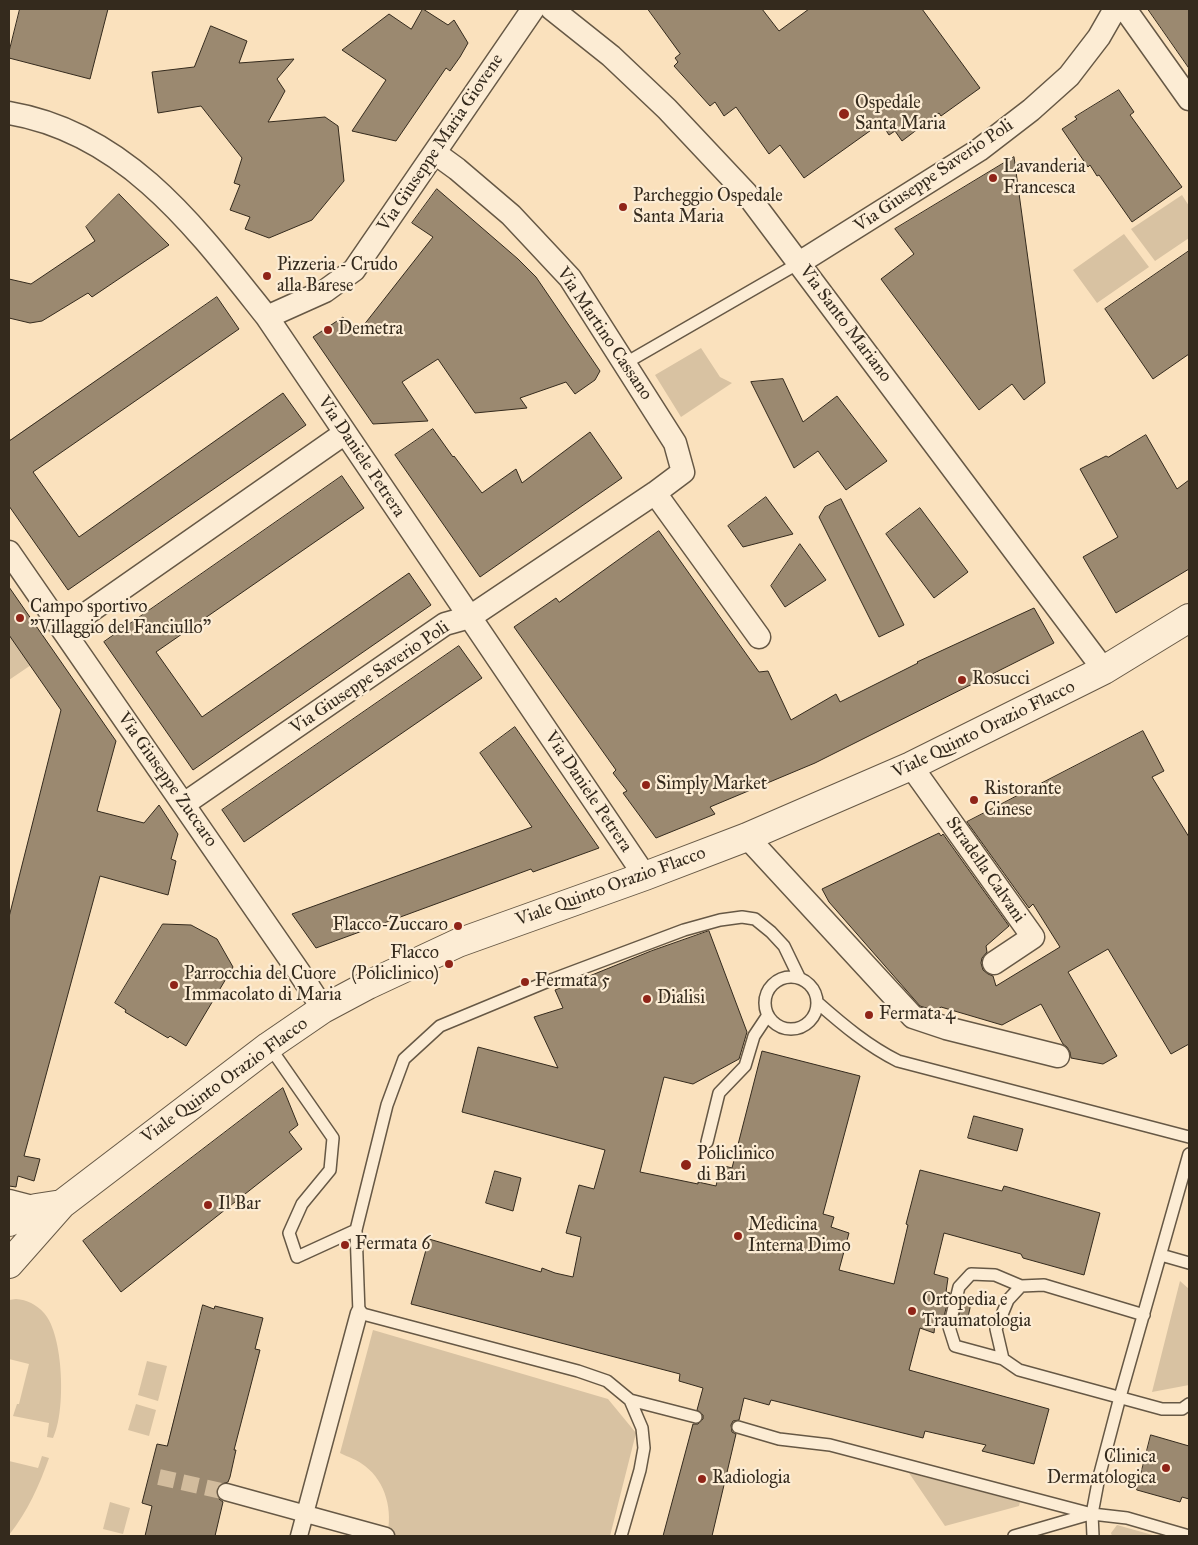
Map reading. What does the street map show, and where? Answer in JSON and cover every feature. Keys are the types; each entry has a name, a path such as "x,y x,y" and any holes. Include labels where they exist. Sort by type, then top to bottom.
{"street":[{"name":"Via Giuseppe Maria Giovene","path":"267,318 325,291 354,270 533,9"},
{"name":"Via Santo Mariano","path":"552,9 611,56 667,109 746,194 1104,670"},
{"name":"Via Giuseppe Saverio Poli","path":"799,263 979,150 1031,110 1069,76 1099,38 1115,9"},
{"path":"1125,9 1189,99"},
{"name":"Via Daniele Petrera","path":"9,113 32,117 84,138 128,165 155,187 184,216 215,252 267,318 645,876"},
{"name":"Via Martino Cassano","path":"435,153 511,214 570,278 676,443 683,472"},
{"path":"63,630 345,433"},
{"name":"Via Giuseppe Saverio Poli","path":"184,804 445,624 470,618 683,472"},
{"path":"655,493 759,637"},
{"name":"Via Giuseppe Zuccaro","path":"9,552 300,972 323,1010"},
{"name":"Viale Quinto Orazio Flacco","path":"49,1206 269,1046 323,1010 368,985 458,943 747,837 911,766 1104,670 1189,618"},
{"name":"Stradella Calvani","path":"911,766 1033,937 994,963"},
{"path":"747,837 912,1017 946,1028 1058,1056"},
{"path":"9,1201 49,1206"},
{"path":"9,1222 49,1206"},
{"path":"9,1264 49,1206"},
{"path":"300,1536 359,1313"},
{"path":"226,1492 386,1536"}],"lane":[{"path":"624,364 799,263"},
{"path":"621,1536 640,1470 644,1448 642,1428 630,1400 608,1381 578,1371 359,1313 356,1230 387,1105 404,1059 440,1026 551,980 684,930 742,916 756,919 784,946 799,977"},
{"path":"790,976 799,977 813,987 818,1003 812,1020 798,1029 789,1030 780,1027 768,1015 765,1007 765,998 768,990 774,983 781,978 790,976"},
{"path":"818,1003 848,1029 898,1061 1189,1137"},
{"path":"707,1142 719,1094 745,1066 754,1036 768,1015"},
{"path":"269,1046 333,1138 330,1170 302,1204 289,1233 297,1257 356,1230"},
{"path":"1092,1536 1092,1514 1099,1477 1189,1154"},
{"path":"1161,1254 1189,1263"},
{"path":"1144,1315 1044,1285 1021,1286 995,1275 971,1274 960,1287 949,1327 955,1346 1003,1358 1020,1370 1162,1409 1187,1408"},
{"path":"1003,1358 996,1329 1008,1300 1021,1286"},
{"path":"630,1400 696,1417"},
{"path":"738,1427 779,1439 830,1445 1092,1514 1127,1518 1189,1536"},
{"path":"1014,1536 1092,1514"}],"shaded area":[{"path":"1182,195 1189,206 1189,238 1155,261 1131,229"},
{"path":"1124,234 1149,267 1097,303 1073,270"},
{"path":"701,348 720,377 732,383 681,417 655,375"},
{"name":"Campo sportivo \"Villaggio del Fanciullo\"","path":"9,587 53,650 9,680"},
{"path":"1180,1281 1189,1289 1189,1385 1152,1392"},
{"path":"9,1300 24,1300 38,1307 51,1324 56,1338 61,1374 61,1393 60,1411 53,1438 47,1437 49,1423 13,1416 17,1404 19,1404 29,1364 9,1359"},
{"path":"373,1330 608,1399 636,1433 610,1536 387,1536 389,1526 388,1507 383,1489 378,1480 362,1464 340,1453"},
{"path":"147,1361 167,1366 158,1401 138,1395"},
{"path":"136,1404 156,1410 149,1436 128,1430"},
{"path":"42,1456 49,1458 41,1478 27,1507 9,1535 9,1461 38,1468"},
{"path":"909,1473 1020,1502 1019,1506 945,1526"},
{"path":"110,1502 130,1508 123,1534 103,1529"},
{"path":"1117,1525 1156,1536 1112,1536 1111,1533"}],"building":[{"path":"20,9 108,9 90,79 9,58"},
{"path":"423,9 448,25 454,20 468,43 460,57 450,71 446,68 396,141 352,131 386,80 342,50 389,14 411,29"},
{"name":"Ospedale Santa Maria","path":"648,9 762,9 779,31 809,9 922,9 980,88 941,116 939,113 902,141 895,131 889,135 881,123 804,178 780,145 769,154 736,107 724,116 715,102 710,106 674,66 678,62 675,58 680,54"},
{"path":"1148,9 1189,9 1189,68"},
{"path":"211,26 247,41 239,63 294,59 277,79 285,91 268,122 325,117 338,126 344,181 312,220 269,238 245,229 250,217 230,210 240,185 234,183 242,158 201,106 158,113 152,72 194,67"},
{"path":"1119,90 1134,112 1130,115 1182,187 1132,222 1099,175 1097,176 1090,165 1088,167 1062,129 1077,119 1075,117"},
{"path":"1014,157 1045,383 1024,400 1012,384 979,410 881,279 914,254 895,229"},
{"path":"437,189 536,277 600,371 595,380 575,394 566,382 520,398 527,408 475,413 438,359 402,382 428,421 373,424 313,337 343,317 356,335 433,237 412,223"},
{"path":"119,194 169,245 92,297 88,293 42,321 30,323 9,318 9,279 31,284 95,241 86,227"},
{"path":"1189,251 1189,354 1153,379 1105,309"},
{"path":"217,297 239,329 33,472 79,537 283,393 306,425 68,590 9,506 9,438 10,440"},
{"path":"783,379 803,422 837,396 887,461 846,490 818,451 794,468 751,382"},
{"path":"433,429 482,493 516,469 522,483 590,432 622,478 480,577 395,455"},
{"path":"1146,435 1177,489 1189,480 1189,569 1116,613 1083,557 1118,537 1080,469 1106,456 1108,457"},
{"path":"342,476 364,508 156,652 202,717 409,573 431,605 193,770 104,642"},
{"path":"766,497 793,534 743,547 728,526"},
{"path":"841,499 904,625 879,637 819,517 825,507"},
{"path":"920,508 968,572 934,598 886,534"},
{"path":"659,531 759,672 768,671 791,720 836,694 840,702 917,662 1034,608 1054,643 815,763 710,807 715,814 656,838 623,793 627,791 613,773 616,770 514,627 556,598 559,602"},
{"path":"800,544 826,580 785,607 771,586"},
{"path":"9,587 116,741 97,811 144,823 159,805 178,834 171,859 176,861 168,895 100,876 24,1156 40,1159 34,1181 18,1176 16,1187 9,1186 9,917 61,710 9,635"},
{"path":"459,646 482,678 244,842 222,810"},
{"path":"515,727 599,848 533,872 531,869 316,948 292,914 532,827 480,753"},
{"path":"1143,731 1164,771 1152,777 1189,837 1189,1044 1171,1054 1108,949 1068,972 1117,1056 1103,1064 1071,1058 1070,1052 1063,1044 1041,1004 1002,1025 941,1007 936,1011 920,1006 829,902 822,889 939,833 941,836 943,834 1009,926 986,946 987,952 982,958 983,970 993,976 996,986 1060,947 1033,904 1029,908 967,822"},
{"name":"Parrocchia del Cuore Immacolato di Maria","path":"163,924 191,925 217,939 233,967 186,1046 170,1036 168,1038 125,1012 126,1010 115,1003"},
{"path":"709,931 747,1032 739,1059 693,1084 664,1077 640,1172 716,1186 721,1165 732,1168 762,1051 860,1076 823,1214 834,1217 831,1227 849,1233 839,1270 894,1284 908,1225 906,1224 920,1170 1002,1191 1004,1186 1100,1213 1084,1275 1023,1258 1021,1254 944,1233 934,1274 948,1278 946,1292 950,1293 942,1324 935,1324 934,1333 920,1328 909,1370 1049,1409 1034,1464 982,1451 986,1445 925,1431 923,1438 771,1400 769,1405 744,1398 739,1420 733,1421 731,1425 732,1432 736,1434 712,1536 663,1536 693,1424 698,1424 703,1419 703,1415 697,1410 703,1388 679,1381 680,1374 411,1304 429,1239 541,1272 542,1268 573,1277 581,1237 566,1233 579,1185 594,1189 605,1150 462,1112 478,1047 558,1068 534,1017 563,1008 555,990 651,951"},
{"path":"283,1088 298,1125 289,1132 302,1149 121,1292 83,1241"},
{"path":"974,1116 1023,1129 1017,1151 968,1138"},
{"path":"495,1171 521,1178 513,1211 486,1203"},
{"path":"964,1297 972,1299 966,1326 957,1325"},
{"path":"203,1305 214,1309 215,1306 263,1318 255,1349 260,1350 234,1450 236,1450 230,1477 228,1482 219,1485 216,1490 219,1499 223,1502 215,1536 145,1536 152,1506 142,1503 157,1444 167,1446"},
{"name":"Clinica Dermatologica","path":"1151,1435 1189,1446 1189,1499 1182,1497 1180,1502 1137,1490"}],"tunnel":[{"path":"159,1477 226,1492"}],"place":[{"name":"Ospedale Santa Maria","path":"844,114"},
{"name":"Lavanderia Francesca","path":"993,178"},
{"name":"Parcheggio Ospedale Santa Maria","path":"623,207"},
{"name":"Pizzeria - Crudo alla Barese","path":"267,276"},
{"name":"Demetra","path":"328,330"},
{"name":"Campo sportivo \"Villaggio del Fanciullo\"","path":"20,618"},
{"name":"Rosucci","path":"962,680"},
{"name":"Simply Market","path":"646,785"},
{"name":"Ristorante Cinese","path":"974,800"},
{"name":"Flacco-Zuccaro","path":"458,926"},
{"name":"Flacco (Policlinico)","path":"449,964"},
{"name":"Fermata 5","path":"525,982"},
{"name":"Parrocchia del Cuore Immacolato di Maria","path":"174,985"},
{"name":"Dialisi","path":"647,999"},
{"name":"Fermata 4","path":"869,1015"},
{"name":"Policlinico di Bari","path":"686,1165"},
{"name":"Il Bar","path":"208,1205"},
{"name":"Medicina Interna Dimo","path":"738,1236"},
{"name":"Fermata 6","path":"345,1245"},
{"name":"Ortopedia e Traumatologia","path":"912,1311"},
{"name":"Clinica Dermatologica","path":"1166,1468"},
{"name":"Radiologia","path":"702,1479"}]}
